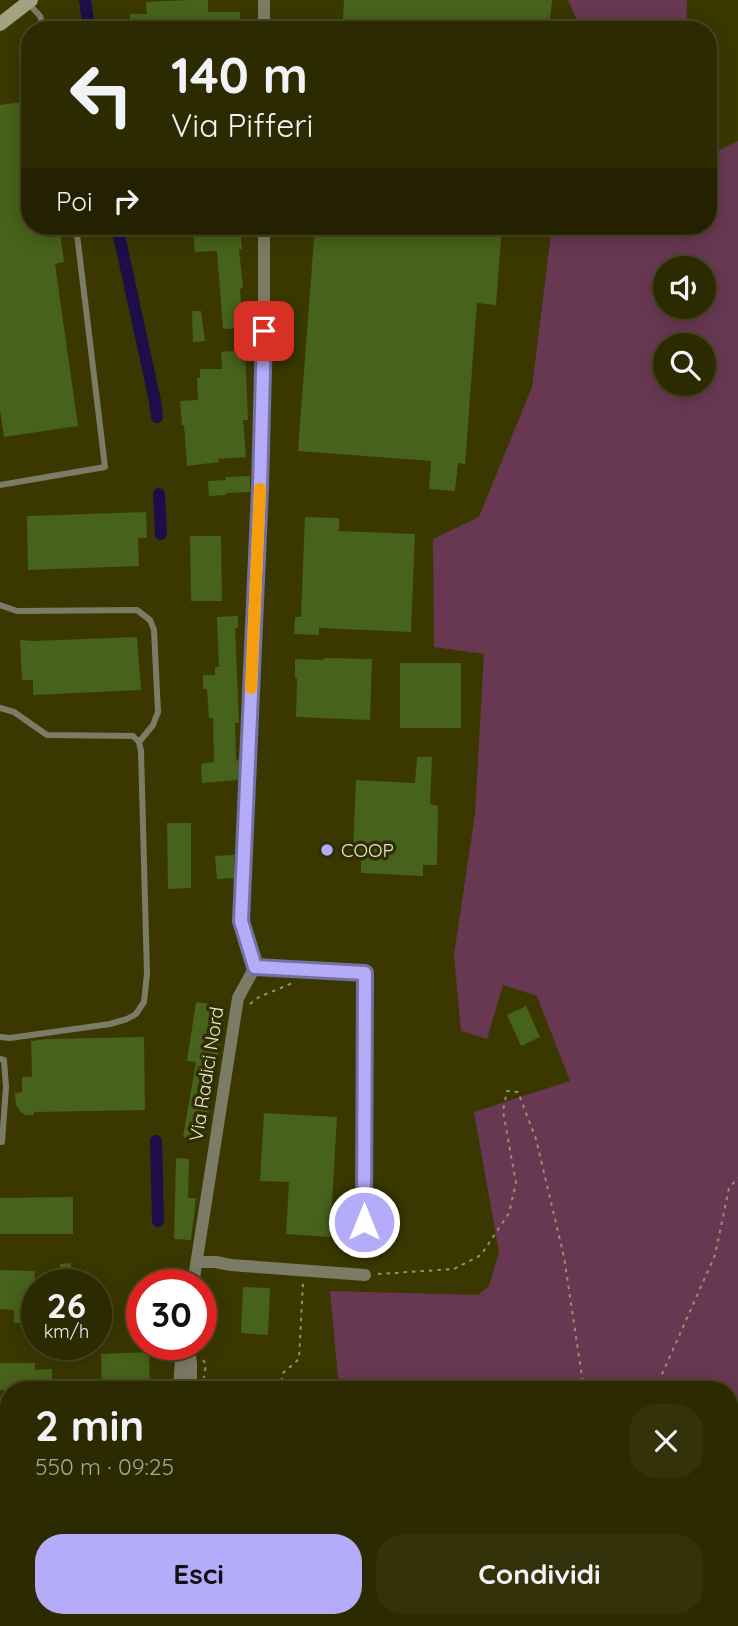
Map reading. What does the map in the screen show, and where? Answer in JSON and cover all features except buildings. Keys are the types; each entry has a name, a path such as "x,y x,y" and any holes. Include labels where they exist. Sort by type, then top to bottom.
{"street":[{"path":"264,0 264,21"},
{"path":"0,24 29,1"},
{"path":"264,235 264,370 241,921 255,967 365,973 364,1250"},
{"name":"Via Radici Nord","path":"196,1269 238,998 255,967"},
{"path":"197,1262 365,1275"},
{"path":"181,1381 184,1360"},
{"path":"188,1360 191,1381"},
{"path":"192,1381 198,1370 205,1368 195,1360"}],"lane":[{"path":"29,1 42,21"},
{"path":"0,485 105,467 77,235"},
{"path":"0,605 17,611 137,610 150,620 154,630 158,712 139,742"},
{"path":"0,708 14,712 47,735 133,736 139,742 147,974 144,1002 136,1014 127,1019 110,1024 10,1038 0,1037"},
{"path":"0,1059 4,1060 6,1087 0,1142"}],"path":[{"path":"246,1008 259,997 295,982 297,970"},
{"path":"365,1275 454,1269 481,1255 509,1213 516,1183 503,1111 507,1091 518,1092 536,1139 564,1257 583,1381"},
{"path":"659,1381 715,1255 729,1188 738,1178"},
{"path":"282,1381 282,1374 299,1359 303,1270"}],"shaded area":[{"path":"568,0 687,0 686,21 577,20"},
{"path":"738,141 738,1381 341,1381 338,1377 330,1291 478,1295 489,1286 499,1252 474,1112 570,1081 537,996 503,985 487,1039 461,1031 454,955 475,814 484,654 434,647 433,539 479,517 532,387 551,235 717,235 717,151"}],"waterway":[{"path":"85,0 88,21"},
{"path":"119,235 157,417"},
{"path":"159,494 161,534"},
{"path":"156,1141 158,1221"}],"slow traffic":[{"path":"251,688 260,489"}],"place":[{"name":"COOP","path":"327,850"}],"route":[{"path":"264,331 260,488 241,921 255,967 365,973 364,1222"}]}
